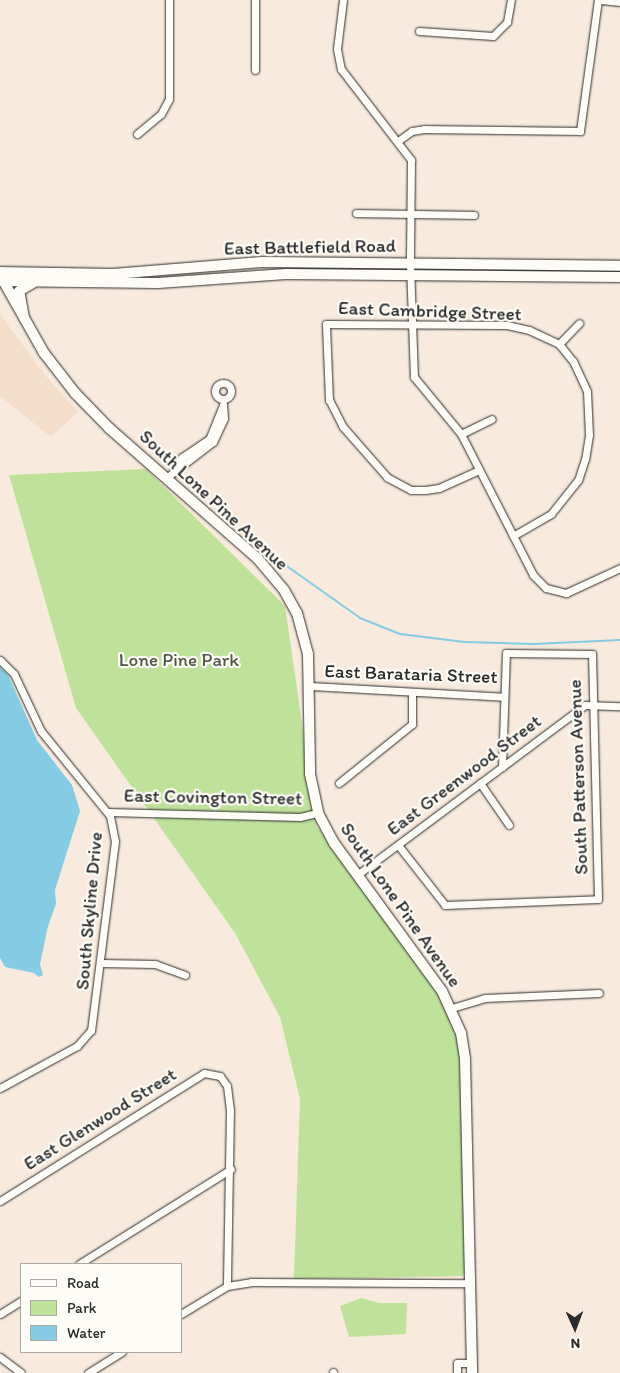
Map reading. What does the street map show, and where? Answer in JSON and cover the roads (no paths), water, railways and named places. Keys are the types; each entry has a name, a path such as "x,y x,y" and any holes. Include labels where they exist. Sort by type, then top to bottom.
{"main road":[{"name":"East Battlefield Road","path":"1,277 113,274 262,262 620,276"},
{"name":"East Battlefield Road","path":"1,277 35,282 158,284 286,274 410,269 620,266"},
{"name":"South Lone Pine Avenue","path":"1,277 44,353 75,392 166,478 258,560 284,590 303,629 310,686 310,774 318,813 334,843 436,982 452,1008 461,1033 466,1059 472,1368"},
{"path":"24,318 19,291 35,282"}],"street":[{"path":"137,134 161,114 169,99 169,0"},
{"path":"255,0 255,70"},
{"path":"343,0 337,49 341,69 398,141 410,160 410,269 414,377 461,434 533,575 546,588 566,593 620,568"},
{"path":"419,31 493,36 507,22 511,0"},
{"path":"398,141 412,131 424,129 580,131 600,0 620,2"},
{"path":"356,213 474,215"},
{"path":"512,536 551,514 578,480 585,459 589,435 587,391 573,360 559,344 579,323"},
{"name":"East Cambridge Street","path":"478,470 439,488 425,490 411,490 387,477 344,427 329,400 326,324 508,326 529,330 559,344"},
{"path":"166,478 181,462 211,440 224,418 223,402"},
{"path":"461,434 492,419"},
{"name":"East Barataria Street","path":"310,686 504,697 506,653 592,654"},
{"name":"South Patterson Avenue","path":"398,845 445,905 598,899 592,654"},
{"name":"South Skyline Drive","path":"0,660 14,674 41,731 108,812 113,824 114,846 101,964 91,1030 77,1046 0,1088"},
{"path":"339,783 412,724 412,693"},
{"path":"502,767 504,697"},
{"name":"East Greenwood Street","path":"357,875 584,705 592,705"},
{"path":"592,705 620,706"},
{"path":"480,783 510,825"},
{"name":"East Covington Street","path":"108,812 300,817 318,813"},
{"path":"101,964 155,964 185,975"},
{"path":"452,1008 485,998 600,993"},
{"name":"East Glenwood Street","path":"0,1201 204,1074 220,1076 227,1086 230,1110 231,1169"},
{"path":"227,1286 231,1169"},
{"path":"81,1263 231,1169"},
{"path":"182,1313 227,1286 251,1282 471,1283"},
{"path":"0,1314 20,1302"},
{"path":"88,1373 120,1353"},
{"path":"0,1357 21,1373"},
{"path":"457,1373 457,1363 472,1368"}],"water":[{"path":"0,667 8,675 37,740 72,785 80,811 55,890 56,904 48,926 40,964 43,975 39,977 34,973 5,967 0,958"}],"waterway":[{"path":"281,562 360,618 400,634 465,642 534,644 620,640"}],"park label":[{"name":"Lone Pine Park","path":"179,660"}]}
